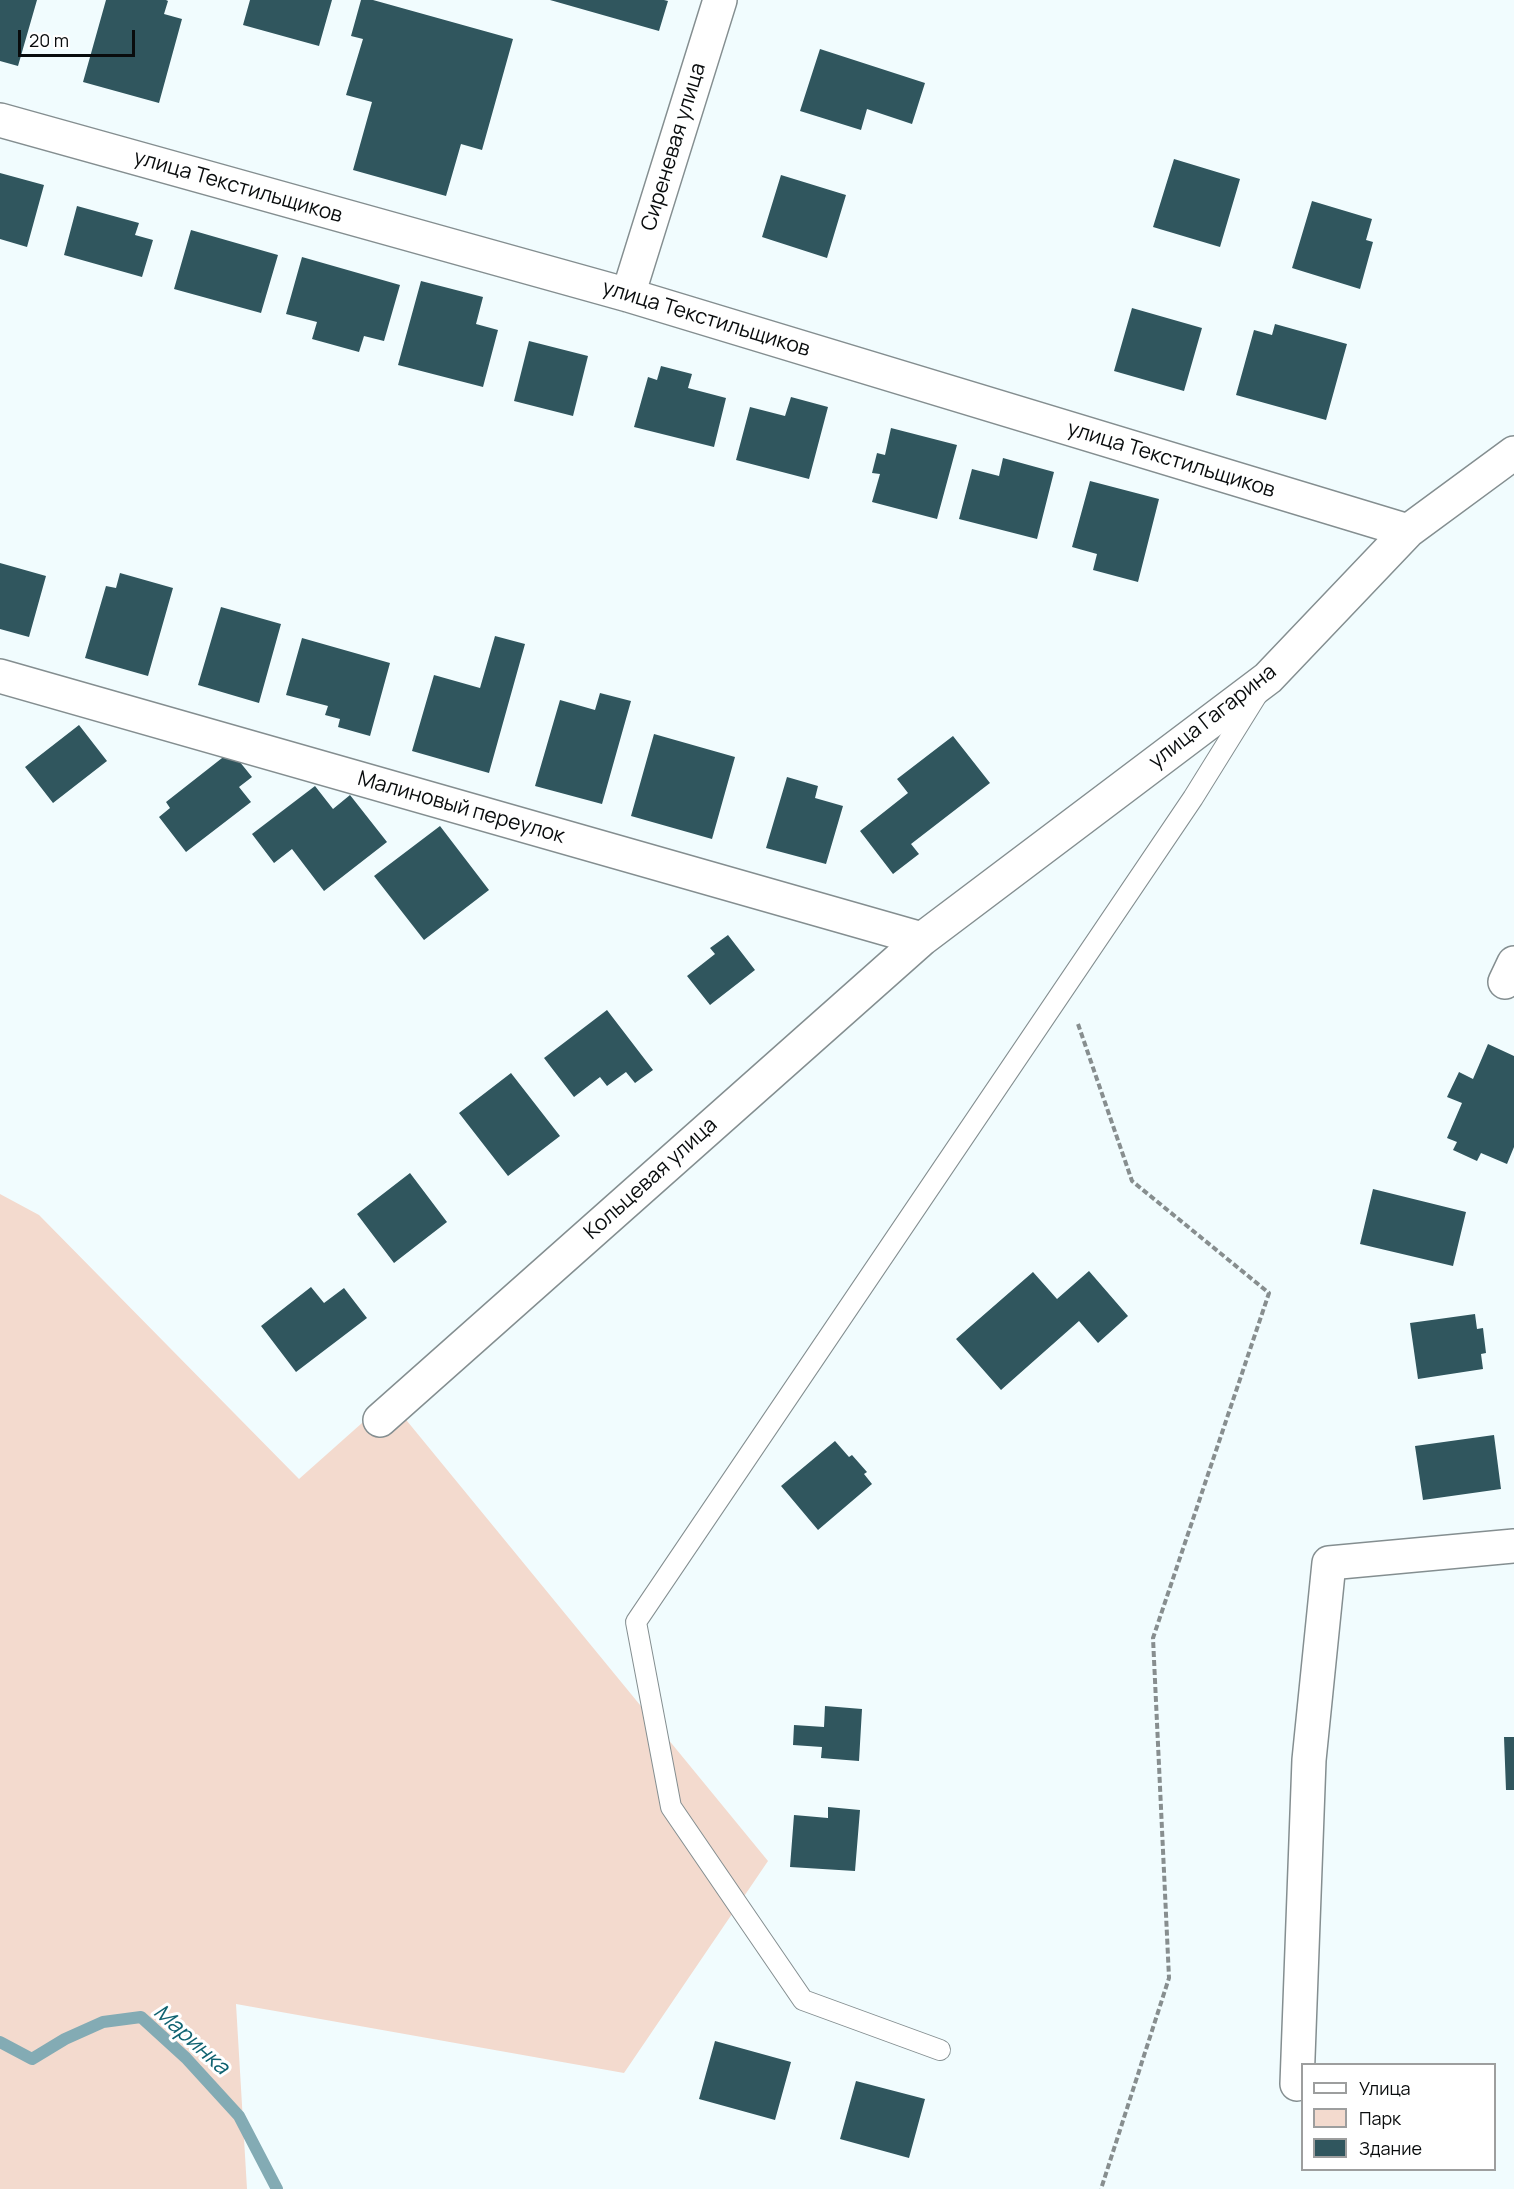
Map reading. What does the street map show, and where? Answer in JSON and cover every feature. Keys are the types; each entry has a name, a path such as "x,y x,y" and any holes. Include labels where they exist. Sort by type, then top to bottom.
{"street":[{"name":"Сиреневая улица","path":"628,295 720,0"},
{"name":"улица Текстильщиков","path":"0,120 628,295 1408,531"},
{"name":"улица Гагарина","path":"922,939 1268,678 1408,531 1514,453"},
{"name":"Малиновый переулок","path":"0,676 922,939"},
{"name":"Кольцевая улица","path":"380,1420 922,939"},
{"path":"1297,2084 1309,1760 1329,1563 1514,1546"}],"lane":[{"path":"940,2050 803,2000 671,1807 636,1622 1193,798 1268,678"}],"path":[{"path":"1065,986 1132,1181 1269,1293 1153,1638 1169,1978 1101,2189"}],"green space":[{"path":"0,1194 39,1215 299,1479 389,1399 768,1861 624,2073 236,2004 247,2189 0,2189"}],"building":[{"path":"0,0 37,0 18,66 0,61"},
{"path":"106,0 166,0 168,1 164,14 182,19 159,103 83,82"},
{"path":"250,0 332,0 319,46 243,25"},
{"path":"361,0 373,0 513,39 482,150 461,144 446,196 353,170 372,102 346,95 363,39 351,36"},
{"path":"550,0 664,0 668,1 659,31"},
{"path":"820,49 925,83 912,124 867,109 861,130 800,111"},
{"path":"1174,159 1240,179 1220,247 1153,227"},
{"path":"0,173 44,185 27,247 0,239"},
{"path":"781,175 846,195 827,258 762,237"},
{"path":"1312,201 1372,219 1366,240 1373,242 1360,289 1292,268"},
{"path":"77,206 139,223 135,235 153,240 142,277 64,255"},
{"path":"191,230 278,255 261,313 174,289"},
{"path":"302,257 400,285 384,341 364,336 359,352 312,339 317,322 286,314"},
{"path":"421,281 483,297 476,324 498,330 483,387 398,365"},
{"path":"1132,308 1202,328 1184,391 1114,371"},
{"path":"1275,324 1347,344 1326,420 1236,395 1254,330 1272,335"},
{"path":"529,341 588,356 573,416 514,401"},
{"path":"661,366 692,374 688,388 726,398 714,447 634,427 648,377 657,380"},
{"path":"791,397 828,407 809,479 736,460 750,407 785,416"},
{"path":"891,428 957,445 937,519 872,502 880,474 872,473 877,453 885,455"},
{"path":"1003,458 1054,472 1037,539 959,519 972,469 999,476"},
{"path":"1090,481 1159,499 1138,582 1093,570 1097,554 1072,547"},
{"path":"0,563 46,576 29,637 0,629"},
{"path":"120,573 173,588 148,676 85,658 106,586 116,588"},
{"path":"221,607 281,624 259,703 198,685"},
{"path":"495,636 525,644 489,773 412,751 434,675 480,688"},
{"path":"302,638 390,663 370,736 338,727 340,719 325,715 328,706 286,695"},
{"path":"600,693 631,701 602,804 535,786 560,700 595,710"},
{"path":"79,725 107,761 53,803 25,767"},
{"path":"654,734 735,757 712,839 631,816"},
{"path":"953,736 990,783 911,844 919,854 893,874 860,831 908,793 897,779"},
{"path":"231,751 252,777 239,787 251,802 186,852 159,817 170,808 166,802"},
{"path":"787,777 818,786 815,798 843,806 826,864 766,848"},
{"path":"315,786 333,809 350,795 387,842 324,891 292,849 274,863 252,834"},
{"path":"440,826 489,890 424,940 374,876"},
{"path":"728,935 755,970 710,1005 687,976 715,954 710,948"},
{"path":"607,1010 653,1070 635,1083 626,1072 607,1086 600,1077 574,1097 544,1058"},
{"path":"1488,1044 1514,1056 1514,1147 1507,1164 1481,1153 1477,1161 1453,1150 1457,1142 1447,1138 1462,1103 1447,1097 1459,1072 1473,1079"},
{"path":"511,1073 560,1136 508,1176 459,1113"},
{"path":"410,1173 447,1222 394,1263 357,1214"},
{"path":"1373,1189 1466,1212 1453,1266 1360,1244"},
{"path":"1089,1271 1128,1316 1098,1343 1079,1321 1001,1390 956,1339 1033,1272 1057,1299"},
{"path":"311,1287 324,1303 344,1288 367,1318 296,1372 261,1326"},
{"path":"1475,1314 1477,1329 1483,1328 1486,1353 1481,1354 1483,1369 1418,1379 1410,1323"},
{"path":"1494,1435 1501,1489 1423,1500 1415,1446"},
{"path":"835,1441 867,1472 864,1474 872,1484 818,1530 781,1486"},
{"path":"825,1706 862,1709 859,1761 821,1758 822,1747 793,1745 794,1725 824,1727"},
{"path":"1504,1737 1514,1737 1514,1790 1506,1790"},
{"path":"828,1807 860,1810 855,1871 790,1867 794,1815 828,1818"},
{"path":"715,2041 791,2062 775,2120 699,2099"},
{"path":"856,2081 925,2099 909,2158 840,2139"}],"waterway":[{"name":"Маринка","path":"0,2042 32,2059 65,2039 103,2022 141,2017 186,2058 239,2116 277,2189"}]}
